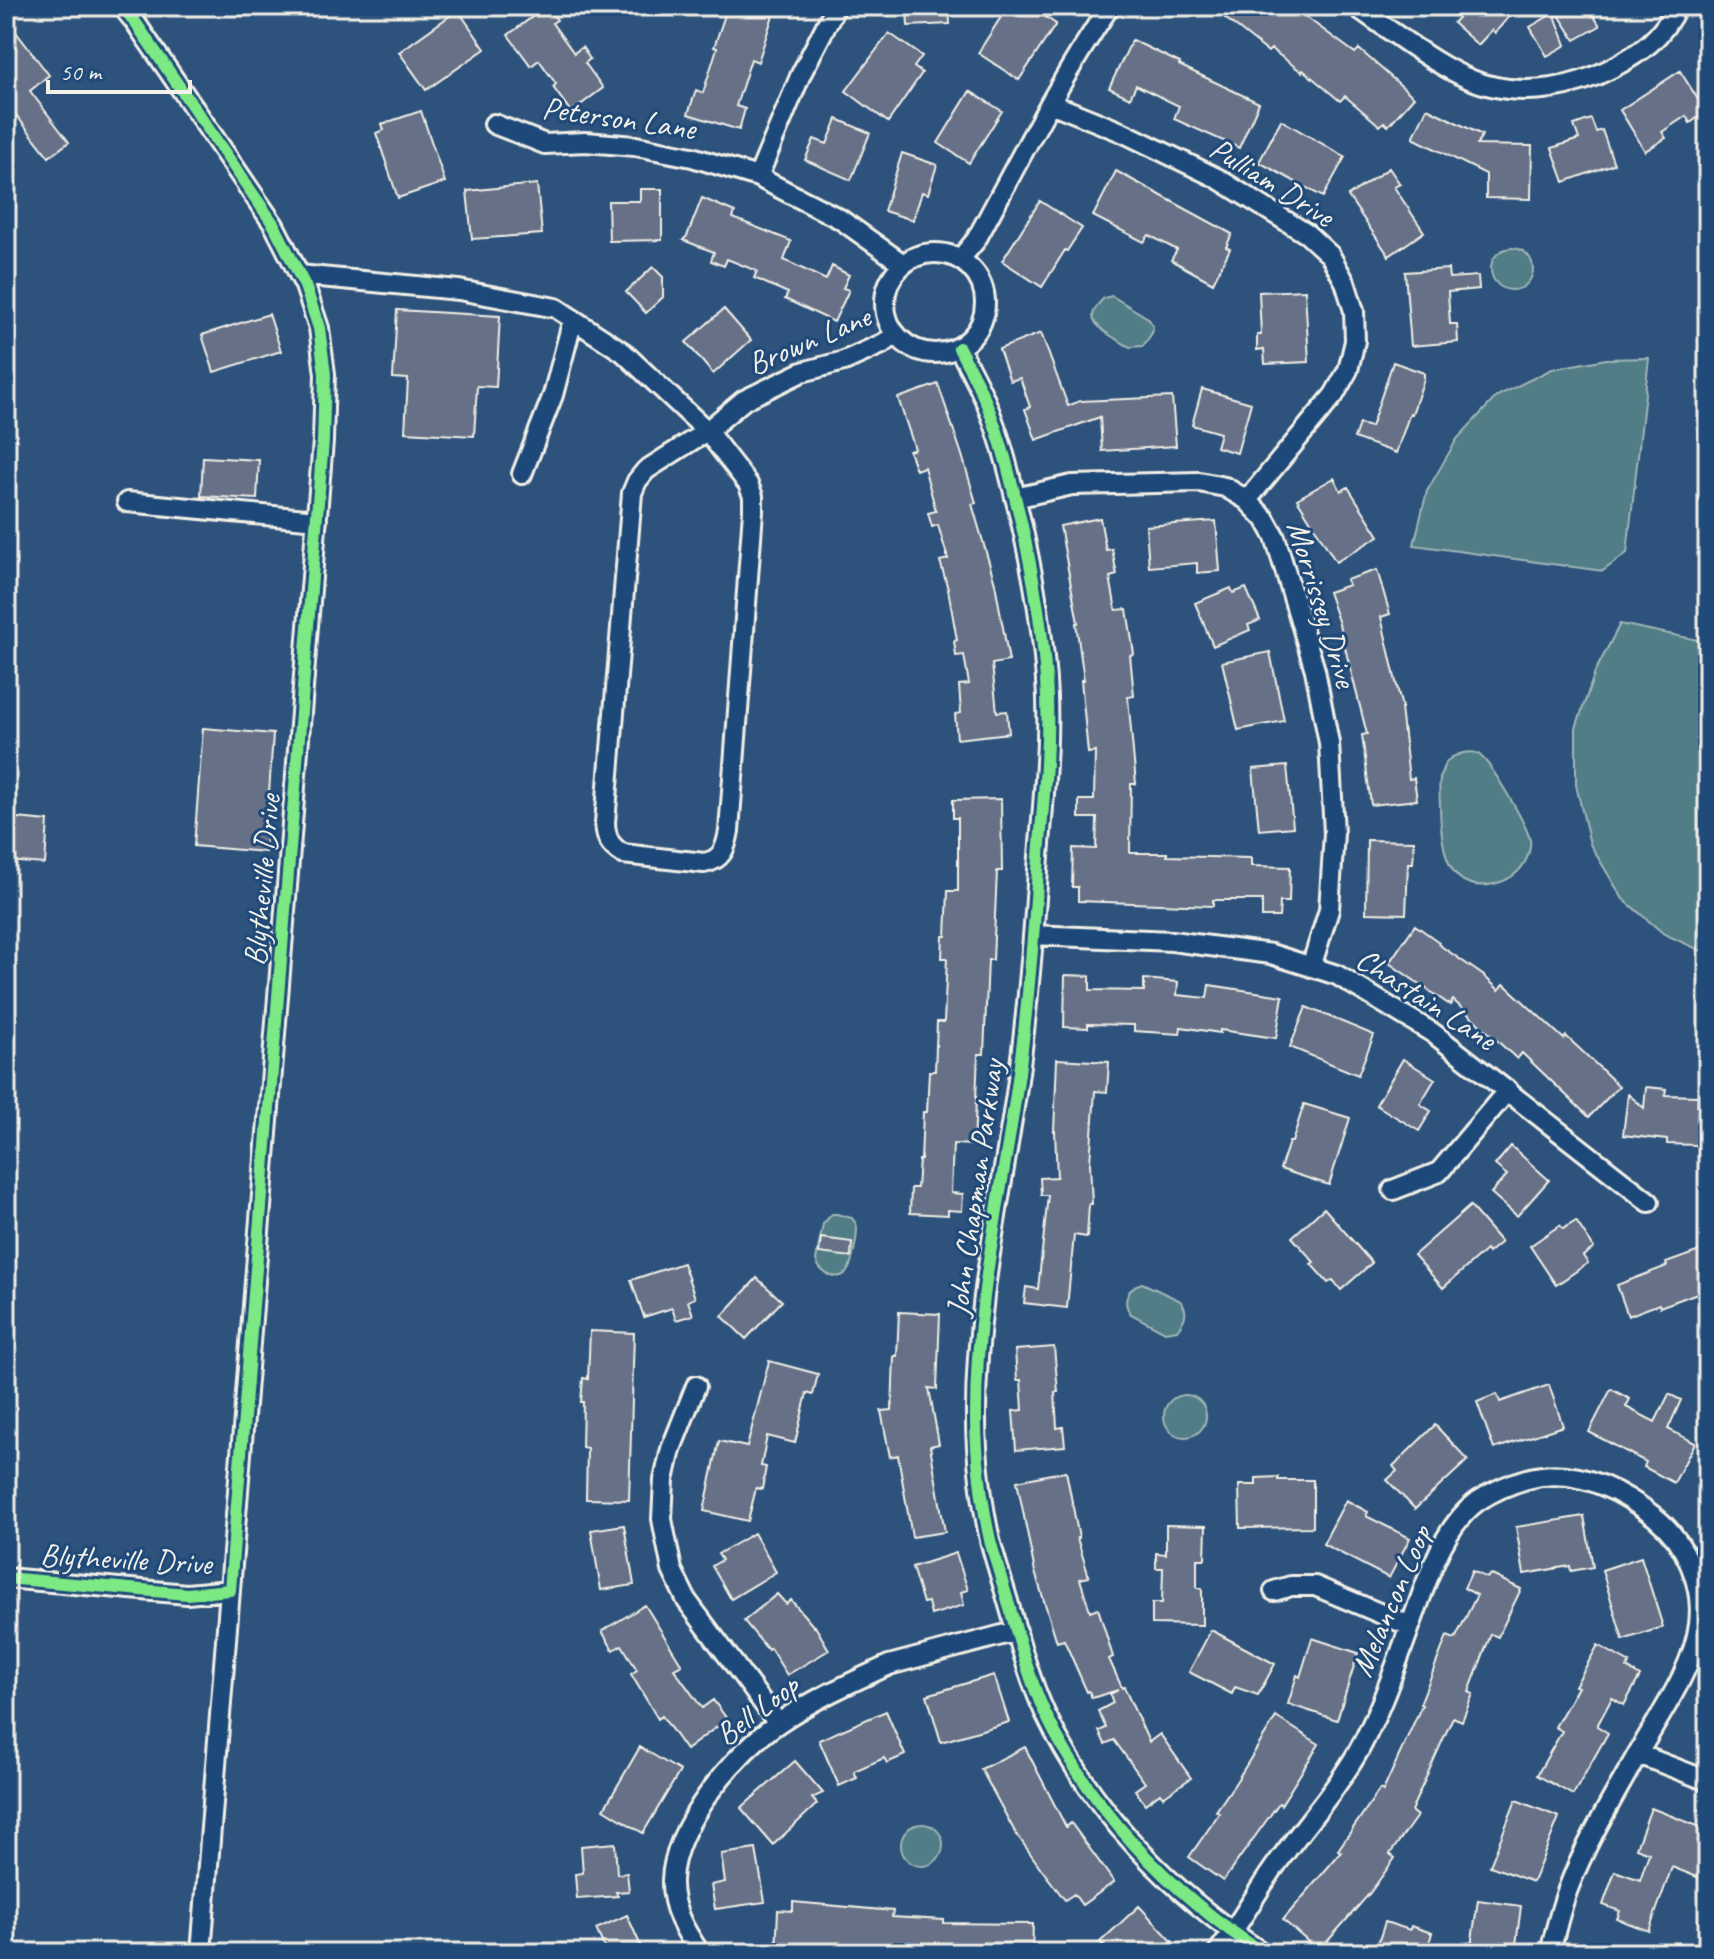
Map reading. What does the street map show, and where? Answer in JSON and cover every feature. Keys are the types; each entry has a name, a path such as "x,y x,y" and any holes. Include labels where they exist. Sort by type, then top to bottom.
{"street":[{"name":"Blytheville Drive","path":"6,1578 187,1594 230,1590 323,441 325,374 319,328 299,275 274,225 122,6"},
{"path":"758,177 801,74 836,6"},
{"path":"960,259 976,240 1050,103 1110,6"},
{"path":"1355,6 1459,74 1485,85 1541,90 1596,77 1626,60 1650,45 1670,22 1677,6"},
{"name":"Pulliam Drive","path":"1050,103 1124,133 1217,178 1307,234 1330,255 1345,282 1354,311 1355,341 1348,370 1334,395 1247,500"},
{"name":"Peterson Lane","path":"494,124 545,144 585,142 636,146 692,157 758,177 840,219 903,264"},
{"path":"936,252 960,259 971,267 981,282 986,303 983,320 972,337 949,352 931,353 907,344 896,335 888,320 885,300 889,283 903,264 918,255 936,252"},
{"path":"299,275 459,290 556,308 623,352 707,431 748,484 753,496 753,511 729,831 720,856 704,863 623,854 609,843 605,823 632,493 646,470 707,431"},
{"path":"522,474 553,395 573,319"},
{"name":"Brown Lane","path":"707,431 744,400 802,372 844,361 896,335"},
{"name":"John Chapman Parkway","path":"959,348 989,408 1003,450 1031,563 1042,628 1047,699 1033,935 1017,1088 978,1350 976,1422 982,1493 990,1538 1030,1676 1069,1758 1107,1814 1163,1876 1233,1933 1263,1953"},
{"name":"Morrissey Drive","path":"1015,498 1072,485 1199,482 1225,487 1247,500 1265,519 1275,537 1315,670 1329,743 1334,833 1329,910 1311,967"},
{"path":"127,502 317,520"},
{"name":"Chastain Lane","path":"1033,935 1172,941 1271,954 1337,975 1433,1033 1649,1202"},
{"path":"1393,1190 1439,1172 1508,1090"},
{"path":"696,1386 671,1449 664,1480 662,1519 672,1570 687,1601 778,1723"},
{"name":"Melancon Loop","path":"1233,1933 1279,1860 1334,1790 1359,1750 1377,1713 1436,1557 1453,1528 1476,1503 1506,1485 1538,1476 1572,1475 1601,1484 1627,1498 1674,1535 1689,1559 1698,1588 1699,1624 1688,1666 1572,1879 1550,1953"},
{"path":"1274,1591 1291,1586 1315,1586 1410,1626"},
{"path":"201,1953 230,1590"},
{"name":"Bell Loop","path":"700,1953 678,1915 672,1880 677,1852 688,1826 734,1761 778,1723 831,1692 889,1665 1017,1631"},
{"path":"1638,1754 1708,1781"},
{"path":"1217,1953 1233,1933"}],"green space":[{"path":"1512,248 1527,254 1533,269 1527,284 1512,290 1497,284 1491,269 1497,254"},
{"path":"1112,296 1148,318 1153,326 1143,346 1130,347 1094,321 1093,313 1097,306 1104,298"},
{"path":"1649,358 1627,553 1603,571 1414,545 1427,491 1457,439 1497,396 1552,369 1606,359"},
{"path":"1620,624 1708,642 1708,954 1664,934 1623,899 1590,844 1576,785 1576,728 1595,672"},
{"path":"1463,753 1476,753 1490,766 1515,807 1530,840 1528,855 1521,868 1511,877 1494,884 1465,882 1449,863 1445,850 1440,776 1448,761"},
{"path":"832,1214 852,1218 857,1227 850,1265 842,1276 824,1272 816,1260 823,1224"},
{"path":"1142,1283 1182,1304 1185,1315 1177,1330 1165,1332 1131,1314 1126,1300 1133,1288"},
{"path":"1185,1395 1200,1401 1206,1416 1200,1431 1185,1437 1170,1431 1164,1416 1170,1401"},
{"path":"922,1824 937,1830 943,1845 937,1860 922,1866 907,1860 901,1845 907,1830"}],"building":[{"path":"547,6 557,20 552,23 574,53 582,47 590,59 585,63 603,88 571,112 539,60 531,66 508,35"},
{"path":"728,6 776,6 758,62 751,59 736,106 745,109 739,130 688,114 696,90 703,93"},
{"path":"918,6 949,6 950,24 908,26 907,9 919,9"},
{"path":"1008,6 1029,6 1056,24 1019,80 978,53"},
{"path":"1210,6 1291,6 1355,53 1359,49 1414,97 1388,126 1384,122 1380,126 1345,96 1340,101 1303,70 1271,49 1268,52"},
{"path":"1468,6 1518,6 1495,33 1492,30 1478,45 1453,23"},
{"path":"1566,6 1588,6 1600,26 1575,40 1557,12"},
{"path":"458,10 485,49 426,90 399,52"},
{"path":"1554,13 1566,45 1547,56 1530,27"},
{"path":"6,19 49,75 30,91 69,142 49,157 6,102"},
{"path":"889,33 922,56 914,67 922,73 888,122 846,91"},
{"path":"1132,40 1259,103 1239,148 1174,119 1179,106 1136,85 1130,98 1109,88"},
{"path":"1680,71 1706,112 1690,123 1686,116 1662,132 1666,138 1645,151 1620,110"},
{"path":"970,91 1002,111 969,163 938,143"},
{"path":"1427,108 1482,135 1477,145 1532,146 1531,199 1486,198 1486,174 1413,138"},
{"path":"421,111 445,182 398,198 376,133 384,130 382,124"},
{"path":"837,119 870,133 851,180 805,160 814,139 827,144"},
{"path":"1591,119 1596,132 1602,130 1614,164 1564,182 1552,148 1579,139 1574,125"},
{"path":"1281,120 1345,157 1323,197 1259,162"},
{"path":"902,153 937,165 928,194 922,192 913,220 884,211"},
{"path":"1389,168 1400,184 1394,187 1424,232 1389,256 1348,196"},
{"path":"1116,171 1232,234 1226,247 1230,249 1213,283 1171,260 1177,250 1149,235 1144,242 1093,216"},
{"path":"537,184 542,234 472,239 467,191"},
{"path":"640,189 662,189 662,240 609,241 608,201 640,201"},
{"path":"702,198 735,212 733,218 791,241 784,260 826,280 832,266 849,275 843,288 849,290 834,322 785,299 788,293 754,278 757,271 727,259 724,266 711,261 714,252 683,240"},
{"path":"1040,201 1082,228 1042,287 1002,261"},
{"path":"653,267 663,277 663,297 646,313 626,292"},
{"path":"1448,269 1449,278 1478,276 1479,289 1448,292 1450,324 1457,324 1458,342 1411,346 1405,272"},
{"path":"1305,290 1309,362 1265,364 1264,349 1257,350 1257,335 1261,335 1259,292"},
{"path":"724,309 751,340 713,374 686,342"},
{"path":"397,310 500,316 496,387 477,386 474,436 405,432 408,379 393,378"},
{"path":"269,314 281,351 214,372 202,335"},
{"path":"1041,333 1068,406 1080,401 1172,397 1176,446 1102,451 1100,417 1036,440 1025,409 1030,407 1020,378 1010,381 999,349"},
{"path":"1393,362 1424,373 1396,453 1354,438 1359,424 1371,427"},
{"path":"938,384 976,503 972,504 995,583 1009,661 992,664 997,712 1007,711 1009,733 957,739 955,714 961,713 959,685 969,684 964,655 956,656 954,641 957,640 940,561 948,559 938,525 932,527 928,513 936,511 924,467 916,470 909,451 915,449 898,398"},
{"path":"1202,389 1251,403 1237,453 1216,447 1220,433 1192,425"},
{"path":"203,457 259,460 257,499 201,496"},
{"path":"1334,478 1341,491 1348,487 1379,536 1336,562 1297,499"},
{"path":"1100,518 1106,550 1112,549 1117,575 1110,577 1116,610 1127,609 1134,654 1130,655 1134,696 1128,697 1136,784 1131,784 1130,853 1251,858 1251,866 1290,867 1289,902 1280,902 1279,917 1262,917 1262,900 1213,900 1213,906 1078,901 1078,887 1072,887 1073,848 1096,849 1097,818 1079,818 1079,800 1094,800 1095,752 1088,753 1078,623 1060,526"},
{"path":"1216,521 1220,571 1197,573 1197,563 1149,567 1146,526"},
{"path":"1377,570 1390,614 1381,617 1402,708 1409,779 1414,778 1417,800 1371,805 1362,735 1367,734 1328,592 1349,585 1346,580"},
{"path":"1231,588 1233,593 1246,588 1260,620 1248,625 1250,630 1213,646 1195,603"},
{"path":"1270,652 1284,721 1238,730 1222,662"},
{"path":"203,728 273,734 265,852 194,846"},
{"path":"1287,766 1293,827 1259,830 1253,769"},
{"path":"1001,799 1002,871 997,871 993,960 988,960 984,1054 978,1054 974,1145 953,1144 951,1193 963,1194 962,1211 948,1210 948,1215 910,1213 911,1188 917,1188 921,1160 929,1071 935,1071 937,1022 944,1022 947,958 942,958 948,891 958,891 958,818 953,818 953,800"},
{"path":"6,817 48,821 45,864 6,861"},
{"path":"1367,840 1414,841 1413,863 1408,863 1406,914 1366,913"},
{"path":"1415,925 1499,990 1504,984 1619,1086 1589,1117 1522,1053 1517,1059 1453,1000 1450,1005 1389,963"},
{"path":"1065,975 1090,976 1090,990 1144,991 1144,979 1178,982 1177,995 1207,998 1209,985 1283,996 1276,1038 1181,1027 1180,1034 1134,1031 1134,1025 1064,1027"},
{"path":"1306,1007 1374,1035 1358,1075 1290,1047"},
{"path":"1057,1059 1109,1062 1107,1092 1095,1091 1090,1163 1092,1204 1089,1204 1087,1237 1074,1235 1067,1308 1024,1303 1026,1287 1038,1289 1048,1195 1041,1195 1040,1178 1057,1177 1054,1131"},
{"path":"1403,1059 1435,1079 1420,1104 1431,1111 1419,1131 1376,1105"},
{"path":"1646,1087 1666,1089 1665,1095 1698,1096 1697,1145 1667,1144 1667,1140 1623,1135 1628,1094 1644,1108"},
{"path":"1304,1104 1350,1118 1329,1185 1280,1169"},
{"path":"1511,1146 1549,1180 1517,1216 1491,1193 1507,1175 1495,1165"},
{"path":"1470,1206 1501,1242 1488,1253 1486,1250 1443,1288 1414,1255"},
{"path":"1324,1208 1372,1263 1341,1290 1333,1280 1328,1283 1292,1237"},
{"path":"1576,1221 1594,1248 1583,1256 1588,1263 1556,1285 1530,1246 1560,1225 1563,1229"},
{"path":"821,1238 852,1242 851,1257 819,1253"},
{"path":"1708,1248 1708,1289 1628,1316 1617,1285"},
{"path":"683,1263 695,1298 688,1301 693,1315 676,1320 672,1308 644,1317 631,1280"},
{"path":"757,1278 782,1301 746,1339 722,1316"},
{"path":"899,1312 940,1314 937,1389 929,1388 939,1444 930,1446 945,1532 912,1537 898,1455 890,1457 881,1411 892,1410"},
{"path":"590,1331 634,1333 629,1500 586,1499 587,1448 582,1447 581,1402 583,1378 588,1379"},
{"path":"1054,1347 1057,1428 1063,1427 1065,1446 1016,1450 1013,1411 1023,1410 1015,1350"},
{"path":"769,1361 818,1374 813,1395 807,1393 795,1443 767,1436 761,1466 766,1467 762,1489 756,1488 748,1521 704,1511 719,1441 747,1447"},
{"path":"1549,1385 1563,1426 1494,1449 1477,1402 1497,1394 1500,1402"},
{"path":"1611,1389 1630,1399 1626,1407 1655,1422 1669,1394 1681,1400 1668,1429 1695,1443 1674,1483 1644,1467 1646,1462 1589,1432"},
{"path":"1435,1425 1468,1460 1415,1509 1387,1480 1397,1471 1393,1466"},
{"path":"1066,1471 1077,1538 1089,1577 1080,1579 1090,1611 1098,1608 1113,1657 1109,1659 1149,1742 1160,1734 1191,1778 1163,1797 1160,1793 1145,1804 1135,1790 1145,1783 1114,1740 1105,1744 1099,1731 1106,1728 1098,1711 1113,1703 1110,1694 1118,1690 1092,1698 1087,1692 1064,1640 1057,1642 1035,1572 1017,1481"},
{"path":"1278,1477 1278,1480 1313,1480 1313,1527 1240,1528 1239,1485 1256,1485 1256,1478"},
{"path":"1346,1500 1368,1512 1366,1516 1410,1538 1389,1578 1323,1544"},
{"path":"1584,1516 1593,1567 1571,1571 1570,1566 1524,1574 1516,1527"},
{"path":"624,1525 634,1585 601,1590 591,1530"},
{"path":"1166,1525 1206,1526 1205,1559 1197,1559 1197,1588 1202,1589 1202,1625 1152,1624 1152,1603 1162,1603 1163,1568 1156,1568 1156,1553 1166,1554"},
{"path":"754,1533 776,1572 731,1599 712,1566 722,1560 718,1554"},
{"path":"956,1553 968,1590 961,1592 964,1605 931,1615 928,1602 923,1603 912,1567"},
{"path":"1641,1557 1663,1627 1623,1640 1602,1570"},
{"path":"1472,1571 1487,1578 1490,1574 1521,1589 1498,1637 1491,1634 1469,1692 1473,1694 1462,1721 1453,1717 1411,1811 1417,1816 1390,1854 1395,1858 1370,1893 1319,1951 1283,1920 1341,1852 1338,1850 1380,1789 1383,1791 1422,1705 1447,1636 1455,1639 1477,1595 1464,1588"},
{"path":"777,1594 786,1604 791,1600 815,1626 829,1650 787,1675 770,1648 768,1650 744,1621"},
{"path":"645,1605 682,1665 674,1669 702,1708 713,1700 727,1719 686,1750 662,1716 658,1719 631,1674 637,1670 622,1645 613,1650 602,1631"},
{"path":"1211,1630 1275,1664 1258,1695 1235,1687 1232,1694 1189,1672"},
{"path":"1312,1638 1358,1653 1337,1720 1288,1704"},
{"path":"1598,1645 1630,1663 1627,1668 1640,1676 1624,1705 1612,1698 1597,1726 1608,1733 1573,1795 1537,1775 1562,1731 1555,1727"},
{"path":"994,1675 1009,1722 941,1742 927,1695"},
{"path":"886,1711 905,1755 887,1763 884,1758 854,1771 857,1778 839,1786 819,1740"},
{"path":"1276,1717 1319,1744 1281,1805 1279,1803 1223,1881 1189,1857"},
{"path":"640,1747 680,1771 643,1833 604,1809"},
{"path":"1025,1747 1066,1827 1071,1823 1114,1882 1082,1905 1074,1894 1065,1900 1042,1870 1015,1832 981,1769"},
{"path":"795,1761 823,1793 812,1798 817,1804 773,1845 741,1808"},
{"path":"1516,1800 1559,1817 1533,1882 1490,1866"},
{"path":"1651,1808 1708,1830 1708,1864 1702,1879 1672,1867 1649,1931 1617,1919 1620,1911 1603,1905 1615,1871 1640,1880 1649,1853 1636,1848"},
{"path":"615,1843 617,1874 627,1873 629,1891 616,1892 618,1896 577,1899 575,1874 583,1873 581,1846"},
{"path":"756,1849 765,1902 715,1909 711,1885 725,1882 721,1854"},
{"path":"1478,1900 1521,1906 1516,1945 1508,1944 1507,1953 1470,1953"},
{"path":"793,1902 893,1911 892,1917 944,1920 944,1923 1033,1924 1032,1953 776,1952 778,1910 793,1911"},
{"path":"1139,1906 1173,1942 1162,1953 1110,1953 1100,1942"},
{"path":"627,1915 644,1953 607,1953 596,1929"},
{"path":"1385,1922 1432,1933 1426,1953 1375,1953"}],"cycle path":[{"path":"6,1578 187,1594 230,1590 323,441 325,374 319,328 305,286 274,225 122,6"},
{"path":"959,348 989,410 1012,484 1037,602 1047,697 1045,784 1032,954 1016,1094 984,1297 977,1378 976,1433 987,1526 1033,1685 1064,1749 1086,1784 1110,1817 1166,1877 1229,1930 1263,1953"}]}
